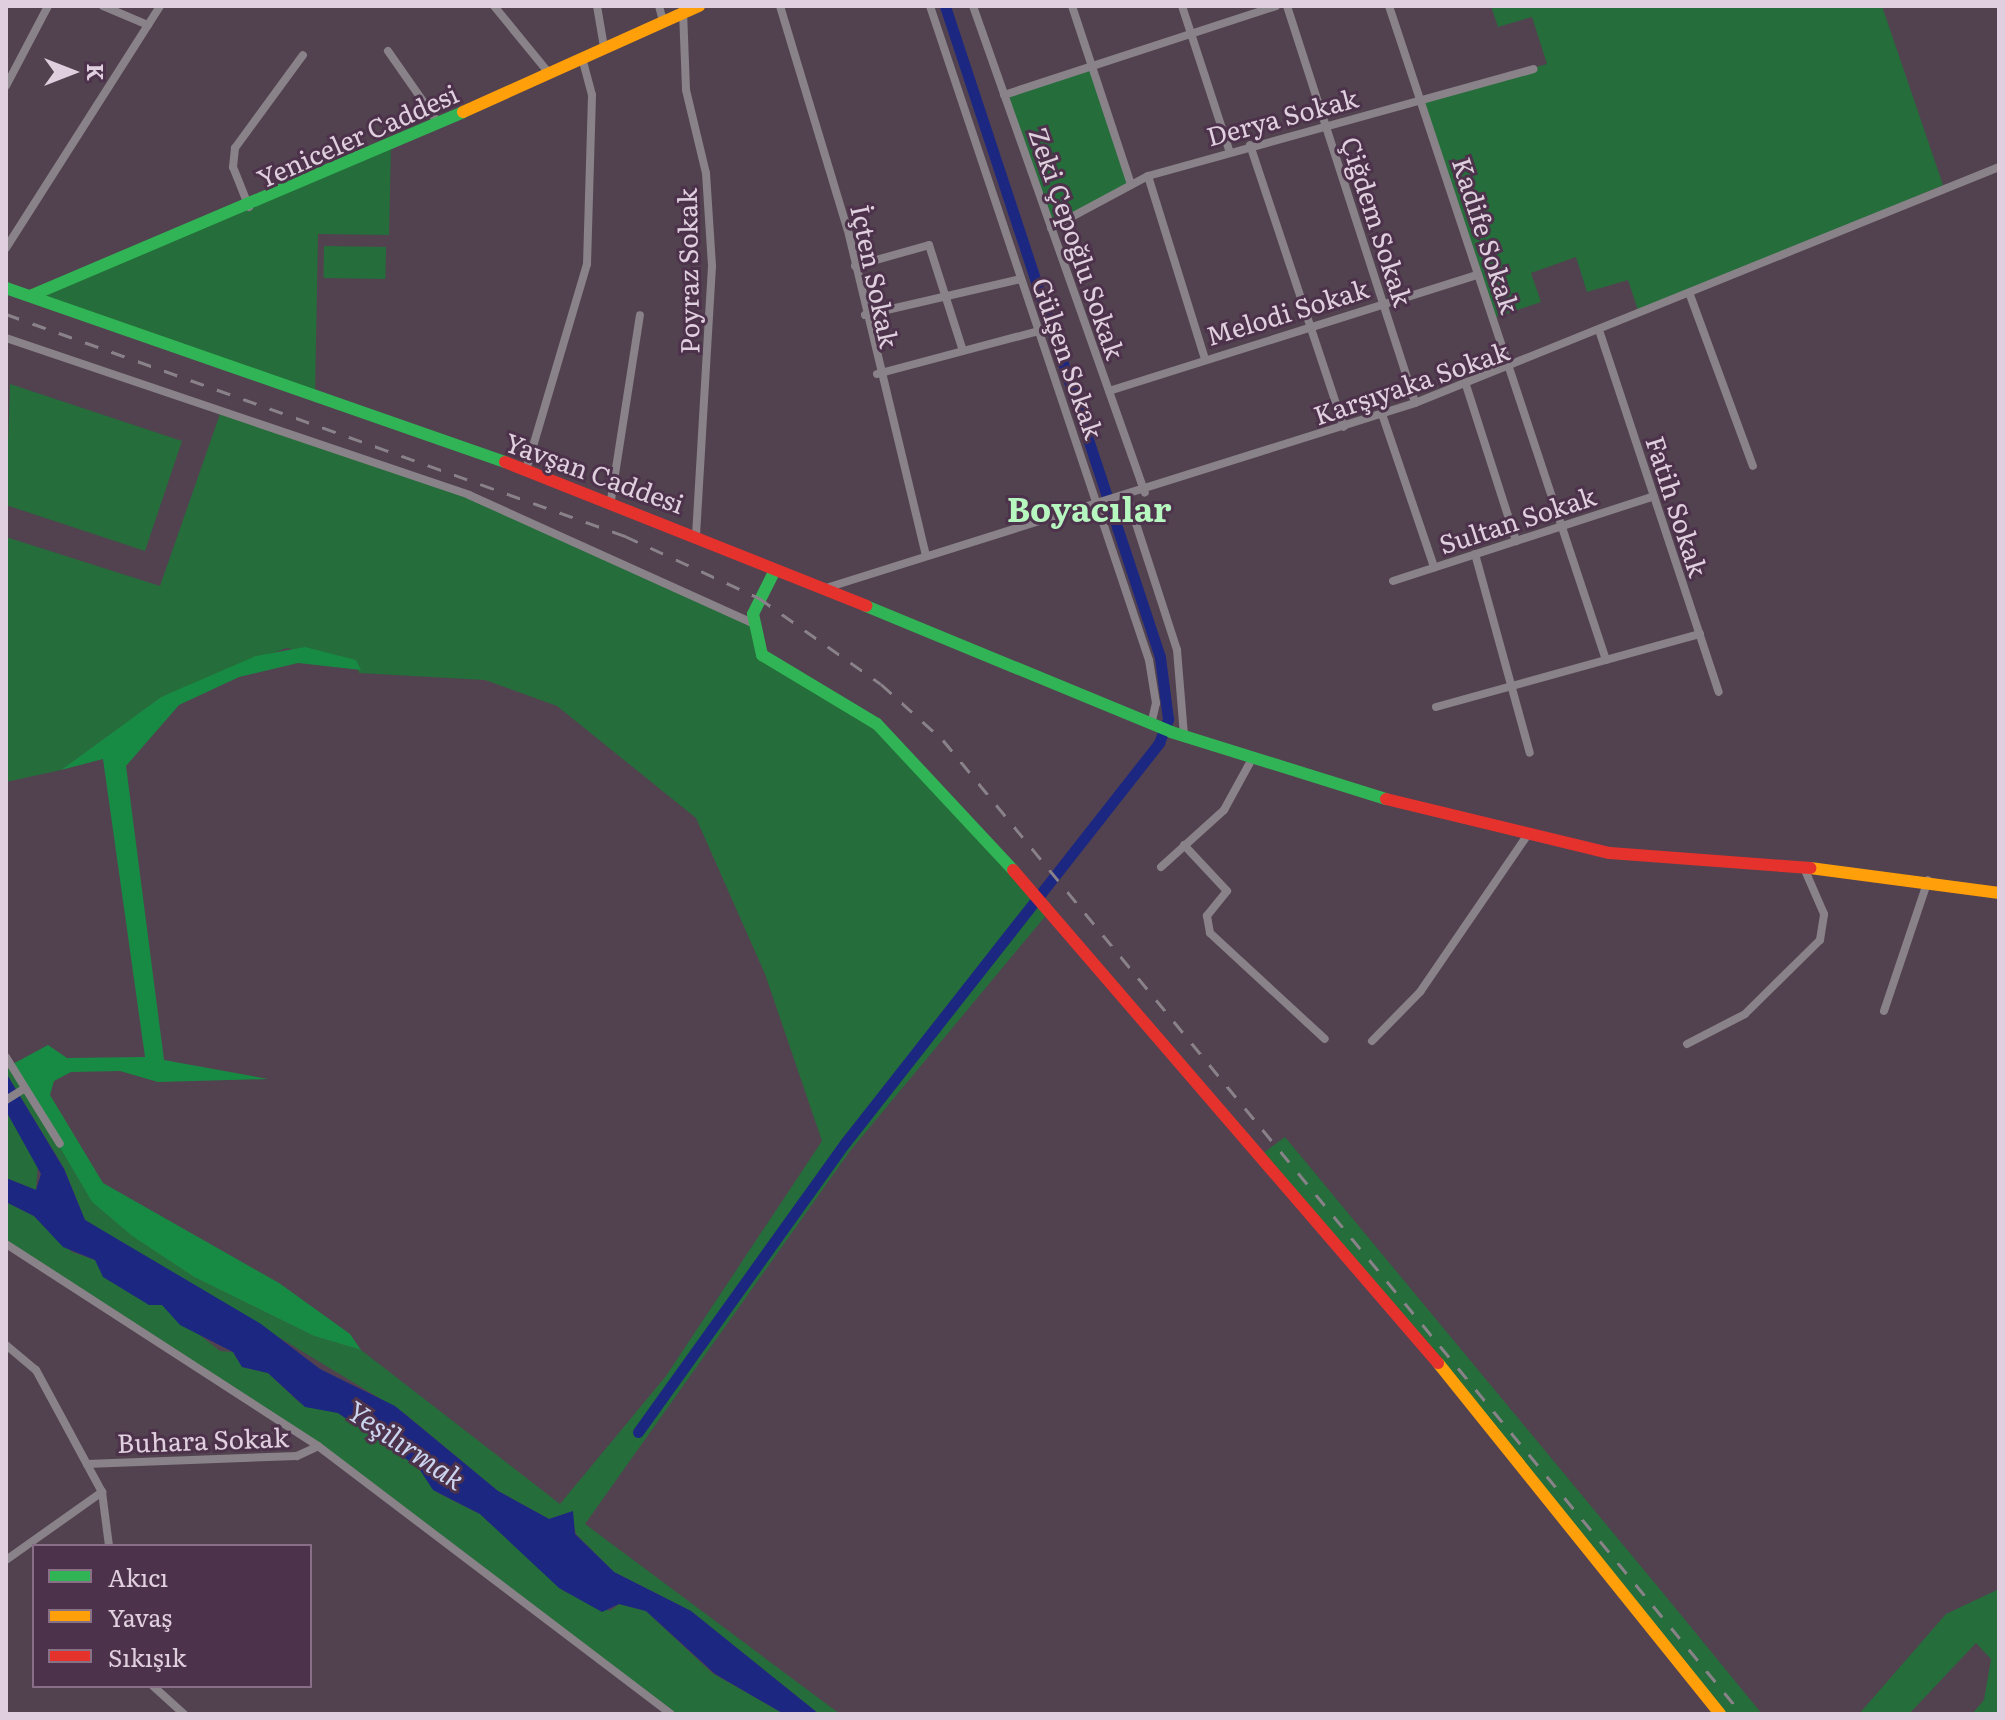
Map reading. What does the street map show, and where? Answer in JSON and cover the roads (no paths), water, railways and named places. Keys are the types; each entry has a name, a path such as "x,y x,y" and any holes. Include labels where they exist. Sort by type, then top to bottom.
{"street":[{"path":"6,86 48,6"},
{"path":"103,6 148,25"},
{"path":"6,248 160,6"},
{"path":"494,6 548,72"},
{"path":"597,6 604,47"},
{"path":"659,6 663,21"},
{"name":"Yeniceler Caddesi","path":"30,296 249,207 699,6"},
{"name":"İçten Sokak","path":"780,6 855,266 877,374 926,556"},
{"name":"Gülşen Sokak","path":"930,6 1021,279 1102,507 1155,684 1154,725"},
{"name":"Zeki Çepoğlu Sokak","path":"973,6 1145,493"},
{"path":"1072,6 1131,184"},
{"path":"1182,6 1229,150"},
{"path":"1004,95 1276,6"},
{"name":"Çiğdem Sokak","path":"1287,6 1415,403"},
{"name":"Kadife Sokak","path":"1389,6 1606,660"},
{"name":"Poyraz Sokak","path":"683,11 686,90 706,173 712,266 696,533"},
{"path":"388,51 439,124"},
{"path":"249,207 233,167 235,148 303,55"},
{"path":"526,470 587,264 592,95 582,57"},
{"name":"Derya Sokak","path":"1051,228 1148,176 1229,150 1533,69"},
{"path":"1250,145 1344,427"},
{"name":"Karşıyaka Sokak","path":"820,591 926,556 1102,507 1466,385 1690,295 1886,207 1999,167"},
{"path":"1148,176 1204,356"},
{"path":"855,266 929,245 963,351"},
{"name":"Melodi Sokak","path":"1109,391 1204,356 1478,275"},
{"path":"865,315 1021,279"},
{"name":"Yavşan Caddesi","path":"6,288 611,500 696,533 820,591 1177,734 1526,837 1610,853 1928,880 1999,893"},
{"path":"1690,295 1753,466"},
{"path":"611,500 640,315"},
{"path":"877,374 1039,331"},
{"name":"Fatih Sokak","path":"1600,333 1719,692"},
{"path":"6,338 469,495 752,623"},
{"path":"1466,385 1516,541"},
{"path":"1382,414 1434,567"},
{"name":"Sultan Sokak","path":"1393,581 1654,496"},
{"path":"1123,500 1177,650 1177,734"},
{"path":"1475,554 1530,753"},
{"path":"775,570 752,623 757,647 774,668 861,713 911,754 1402,1319 1720,1714"},
{"path":"1436,707 1700,634"},
{"path":"1161,867 1224,810 1253,757"},
{"path":"1372,1041 1420,992 1526,837"},
{"path":"1184,845 1227,891 1207,916 1210,933 1325,1039"},
{"path":"1687,1044 1745,1014 1820,940 1824,914 1804,868"},
{"path":"1884,1011 1928,880"},
{"path":"6,1057 22,1091 60,1144"},
{"path":"6,1100 22,1091"},
{"path":"6,1244 318,1446 671,1714"},
{"path":"6,1345 36,1370 102,1492 109,1544"},
{"name":"Buhara Sokak","path":"87,1464 297,1456 318,1446"},
{"name":"Buhara Sokak","path":"6,1560 102,1492"},
{"path":"155,1688 184,1714"}],"water":[{"name":"Yeşilırmak","path":"6,1073 64,1169 85,1220 261,1324 320,1369 395,1406 498,1491 549,1519 573,1511 575,1534 614,1572 691,1611 819,1714 784,1714 715,1674 646,1611 619,1604 602,1612 559,1588 480,1514 433,1490 418,1467 338,1413 305,1407 268,1373 242,1367 233,1352 180,1325 162,1305 149,1305 103,1277 95,1260 63,1247 34,1216 6,1202 6,1178 36,1190 41,1174 6,1111"}],"waterway":[{"path":"638,1432 845,1143 1159,743 1168,719 1160,657 945,6"}],"railway":[{"path":"6,314 625,536 759,598 881,684 943,740 1742,1714"}],"district":[{"name":"Boyacılar","path":"1089,508"}]}
